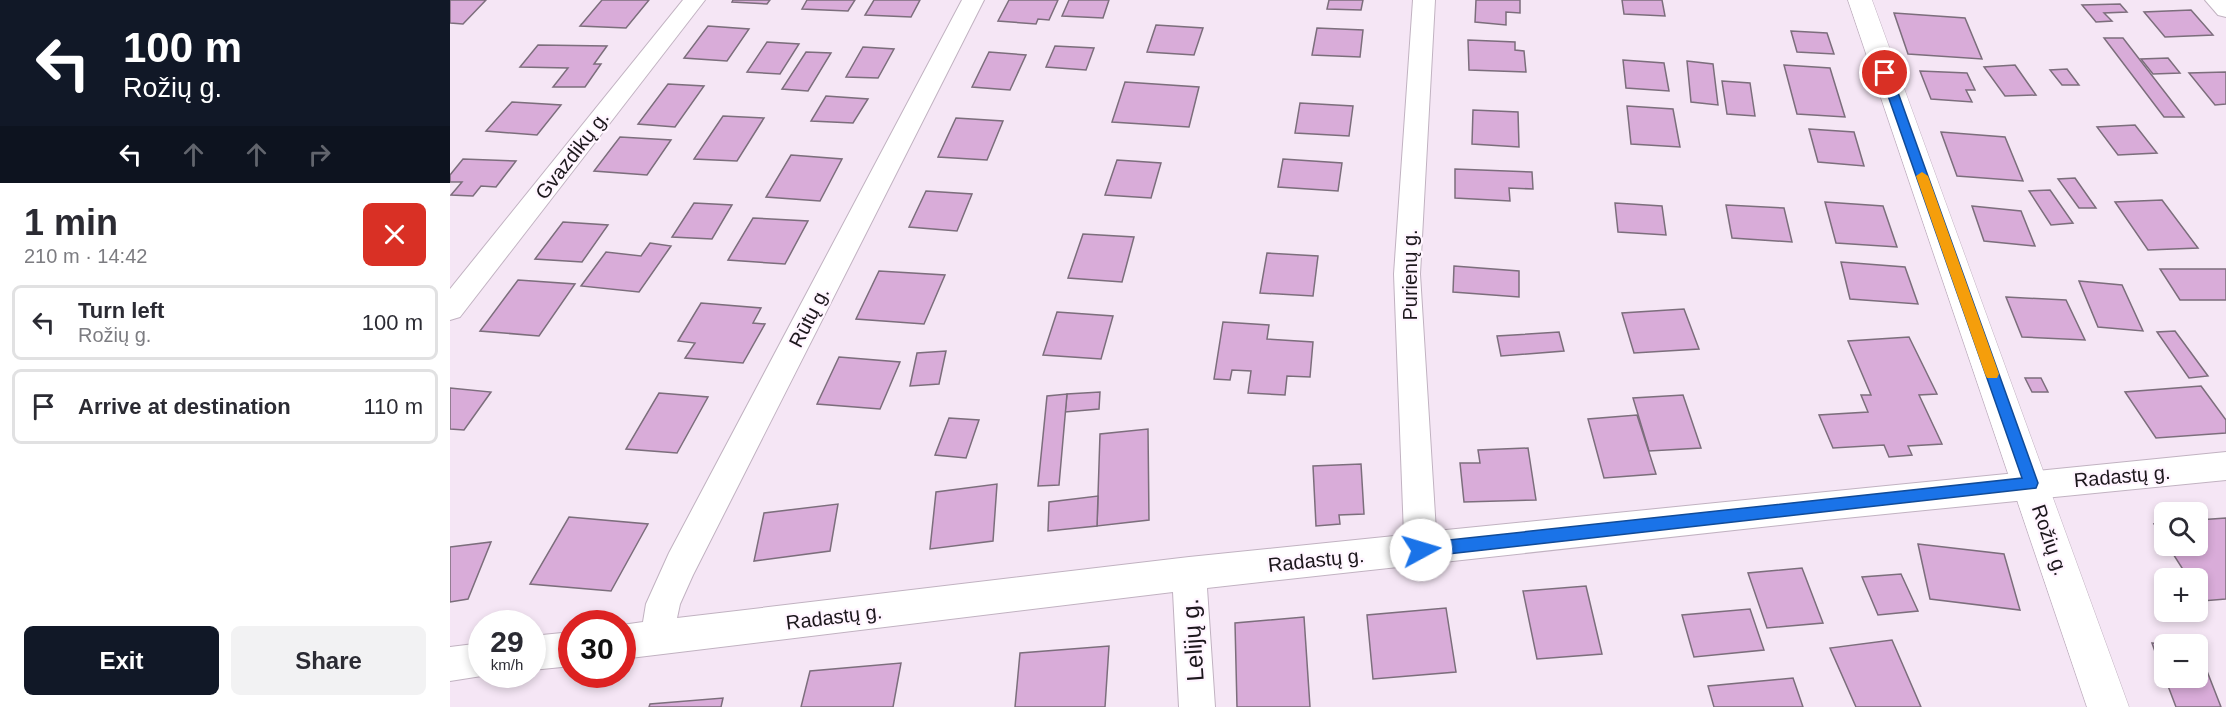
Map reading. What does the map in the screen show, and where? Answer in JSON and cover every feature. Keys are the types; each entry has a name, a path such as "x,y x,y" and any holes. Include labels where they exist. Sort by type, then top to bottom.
{"street":[{"name":"Gvazdikų g.","path":"450,309 694,0"},
{"name":"Rūtų g.","path":"657,638 663,604 681,564 973,0"},
{"name":"Purienų g.","path":"1421,550 1407,274 1424,0"},
{"name":"Rožių g.","path":"1860,0 2108,707"},
{"path":"2216,0 2226,10"},
{"name":"Radastų g.","path":"636,640 1189,573 2031,483 2226,466"},
{"name":"Lelijų g.","path":"1189,573 1197,707"},
{"path":"450,664 468,662"}],"building":[{"path":"450,0 486,0 463,24 450,23"},
{"path":"602,0 649,0 626,28 580,26"},
{"path":"733,0 770,0 767,4 732,2"},
{"path":"807,0 855,0 848,11 802,9"},
{"path":"874,0 920,0 911,17 865,15"},
{"path":"1009,0 1058,0 1049,20 1038,19 1036,24 998,21"},
{"path":"1069,0 1109,0 1103,18 1062,16"},
{"path":"1329,0 1363,0 1361,10 1327,9"},
{"path":"1476,0 1520,0 1520,13 1506,12 1506,25 1475,22"},
{"path":"1622,0 1662,0 1665,16 1624,14"},
{"path":"2120,4 2127,12 2104,13 2112,21 2096,22 2082,5"},
{"path":"2191,10 2213,35 2165,37 2144,12"},
{"path":"1894,13 1965,18 1982,59 1908,54"},
{"path":"1156,25 1203,28 1194,55 1147,52"},
{"path":"708,26 749,29 727,61 684,58"},
{"path":"1317,28 1363,30 1360,57 1312,55"},
{"path":"1791,31 1827,33 1834,54 1797,52"},
{"path":"2104,38 2123,38 2184,117 2164,117"},
{"path":"1468,40 1515,42 1515,50 1524,51 1526,72 1469,70"},
{"path":"767,42 799,44 780,74 747,72"},
{"path":"538,45 607,46 594,64 601,64 585,87 553,87 568,68 520,67"},
{"path":"1055,46 1094,48 1086,70 1046,67"},
{"path":"863,47 894,49 878,78 846,77"},
{"path":"806,52 831,53 808,91 782,89"},
{"path":"989,52 1026,55 1010,90 972,87"},
{"path":"2168,58 2180,73 2153,74 2141,59"},
{"path":"1623,60 1664,63 1669,91 1626,88"},
{"path":"1687,61 1713,64 1718,105 1691,102"},
{"path":"1784,65 1830,68 1845,117 1797,114"},
{"path":"2015,65 2036,95 2005,96 1984,67"},
{"path":"2067,69 2079,85 2062,85 2050,70"},
{"path":"1920,71 1967,73 1975,90 1966,90 1972,102 1931,99"},
{"path":"2226,72 2226,104 2215,105 2189,73"},
{"path":"1722,81 1750,83 1755,116 1727,114"},
{"path":"1125,82 1199,87 1189,127 1112,122"},
{"path":"668,84 704,86 675,127 638,124"},
{"path":"826,96 868,99 853,123 811,121"},
{"path":"512,102 561,105 537,135 486,131"},
{"path":"1300,103 1353,106 1349,136 1295,133"},
{"path":"1627,106 1673,109 1680,147 1631,144"},
{"path":"1473,110 1518,112 1519,147 1472,144"},
{"path":"723,116 764,118 737,161 694,159"},
{"path":"956,118 1003,121 987,160 938,157"},
{"path":"2135,125 2157,153 2118,155 2097,127"},
{"path":"1809,129 1854,132 1864,166 1818,162"},
{"path":"1941,132 2005,137 2023,181 1957,176"},
{"path":"620,137 671,140 647,175 594,171"},
{"path":"791,155 842,159 820,201 766,197"},
{"path":"463,159 516,161 496,187 481,186 473,196 451,195 462,182 450,182 450,175"},
{"path":"1283,159 1342,163 1338,191 1278,187"},
{"path":"1117,160 1161,163 1151,198 1105,195"},
{"path":"1455,169 1532,172 1533,189 1509,188 1510,201 1455,198"},
{"path":"2075,178 2096,208 2079,208 2058,179"},
{"path":"2050,190 2073,223 2051,225 2029,191"},
{"path":"926,191 972,194 957,231 909,227"},
{"path":"2162,200 2198,248 2148,250 2115,202"},
{"path":"1825,202 1883,206 1897,247 1836,243"},
{"path":"694,203 732,205 712,239 672,237"},
{"path":"1615,203 1662,206 1666,235 1618,232"},
{"path":"1726,205 1784,208 1792,242 1732,238"},
{"path":"1972,206 2021,211 2035,246 1984,241"},
{"path":"753,218 808,221 785,264 728,260"},
{"path":"563,222 608,225 582,262 535,259"},
{"path":"1083,234 1134,237 1122,282 1068,278"},
{"path":"650,243 671,246 639,292 581,286 606,252 641,256"},
{"path":"1267,253 1318,256 1313,296 1260,293"},
{"path":"1841,262 1905,267 1918,304 1850,299"},
{"path":"1454,266 1519,271 1519,297 1453,292"},
{"path":"2160,269 2226,269 2226,300 2180,300"},
{"path":"879,271 945,275 924,324 856,319"},
{"path":"518,280 575,284 539,336 480,331"},
{"path":"2079,281 2122,285 2143,331 2098,327"},
{"path":"2006,297 2066,300 2085,340 2022,337"},
{"path":"701,303 761,308 753,323 765,324 743,363 685,358 695,343 678,341"},
{"path":"1684,309 1699,349 1634,353 1622,313"},
{"path":"1057,312 1113,316 1101,359 1043,355"},
{"path":"1223,322 1269,325 1267,339 1313,342 1310,377 1287,376 1285,395 1248,393 1251,371 1232,370 1230,380 1214,379"},
{"path":"2175,331 2208,376 2189,378 2157,332"},
{"path":"1559,332 1564,351 1501,356 1497,336"},
{"path":"1909,337 1937,394 1919,395 1942,444 1908,446 1912,455 1889,457 1884,445 1833,448 1819,415 1868,412 1861,395 1871,395 1848,341"},
{"path":"946,351 939,384 910,386 917,353"},
{"path":"839,357 900,362 880,409 817,404"},
{"path":"2025,378 2041,378 2048,392 2032,392"},
{"path":"2201,386 2226,420 2226,433 2156,438 2125,392"},
{"path":"450,388 491,392 464,430 450,429"},
{"path":"1100,392 1099,409 1065,412 1067,394"},
{"path":"659,393 708,397 677,453 626,449"},
{"path":"1067,394 1059,485 1038,486 1047,396"},
{"path":"1683,395 1701,448 1649,451 1633,398"},
{"path":"1637,415 1656,474 1604,478 1588,419"},
{"path":"949,418 979,420 966,458 935,455"},
{"path":"1148,429 1149,520 1097,526 1100,434"},
{"path":"1528,448 1536,500 1464,502 1460,463 1480,463 1478,450"},
{"path":"1361,464 1364,514 1339,515 1340,524 1316,526 1313,466"},
{"path":"997,484 993,541 930,549 936,492"},
{"path":"1098,496 1097,526 1048,531 1049,502"},
{"path":"838,504 830,551 754,561 764,513"},
{"path":"569,517 648,524 611,591 530,584"},
{"path":"2226,518 2226,599 2208,600 2208,568 2182,568 2174,556 2208,556 2208,519"},
{"path":"491,542 468,599 450,602 450,547"},
{"path":"1918,544 2004,554 2020,610 1930,599"},
{"path":"1802,568 1823,623 1767,628 1748,573"},
{"path":"1901,574 1918,611 1878,615 1862,577"},
{"path":"1586,586 1602,654 1537,659 1523,591"},
{"path":"1446,608 1456,672 1373,679 1367,615"},
{"path":"1750,609 1764,650 1694,657 1682,615"},
{"path":"1304,617 1310,707 1237,707 1235,623"},
{"path":"1892,640 1921,707 1856,707 1830,648"},
{"path":"1109,646 1105,707 1015,707 1020,653"},
{"path":"901,663 893,707 801,707 810,671"},
{"path":"2208,674 2221,707 2176,707 2169,688 2208,688"},
{"path":"1793,678 1803,707 1714,707 1708,686"},
{"path":"723,698 721,707 649,707 650,704"}],"slow traffic":[{"path":"1922,176 1992,374"}],"route":[{"path":"1421,550 2031,483 1885,73"}]}
